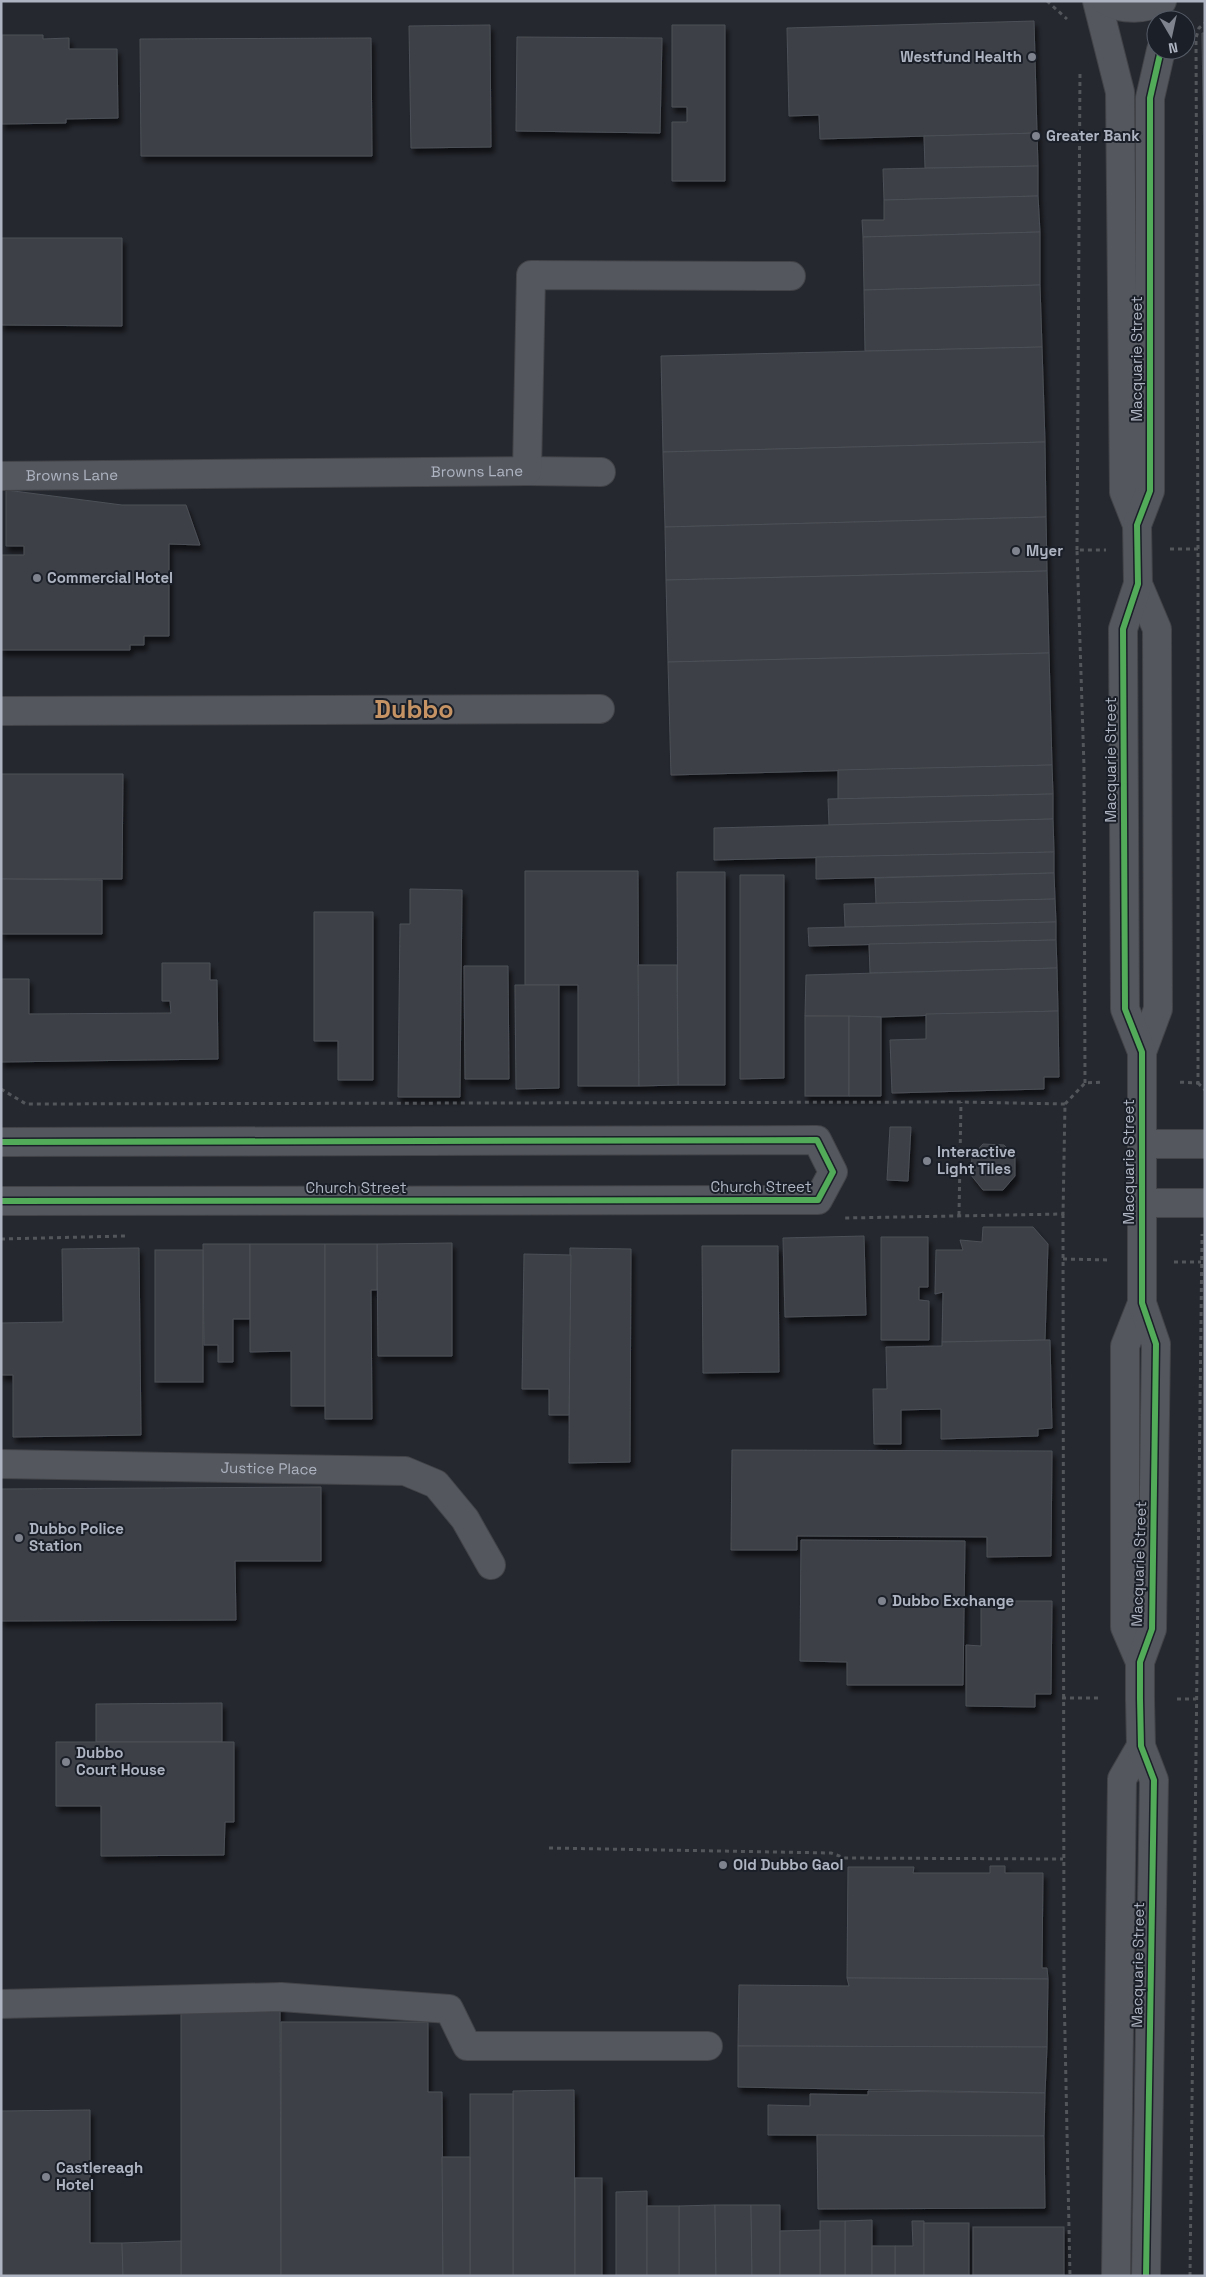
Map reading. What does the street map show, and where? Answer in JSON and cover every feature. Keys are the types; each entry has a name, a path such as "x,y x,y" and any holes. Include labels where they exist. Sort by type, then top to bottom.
{"street":[{"name":"Macquarie Street","path":"1097,1 1120,92 1124,492 1137,525 1138,584 1122,629 1125,1009 1142,1052 1142,1303 1125,1346 1125,1626 1140,1662 1141,1746 1154,1780 1146,2276"},
{"path":"1107,1 1126,8 1144,7 1162,1"},
{"name":"Macquarie Street","path":"1137,525 1150,491 1150,98 1159,60"},
{"name":"Browns Lane","path":"1,476 527,471 531,275 790,276"},
{"path":"527,471 601,472"},
{"path":"1,711 600,709"},
{"name":"Church Street","path":"1,1142 817,1140 833,1172 818,1200 1,1201"},
{"path":"1142,1144 1205,1144"},
{"path":"1142,1203 1203,1214"},
{"name":"Justice Place","path":"1,1464 405,1471 436,1484 465,1519 491,1565"},
{"name":"Macquarie Street","path":"1116,2276 1122,1779 1141,1746"},
{"path":"1,2004 280,1997 449,2009 467,2046 708,2046"}],"path":[{"path":"1047,1 1073,24"},
{"path":"1198,549 1196,38 1199,28 1205,23"},
{"path":"1077,550 1080,68"},
{"path":"1065,1104 1085,1083 1103,1082"},
{"path":"1198,1083 1205,1090"},
{"path":"959,1215 961,1102"},
{"path":"1063,1214 1063,1859 1070,2276"},
{"path":"1190,2276 1203,1214"},
{"path":"1062,1698 1101,1698"},
{"path":"1177,1699 1196,1699"},
{"path":"549,1848 831,1853 845,1858 1063,1859"}],"building":[{"path":"1034,21 1037,133 820,139 819,115 789,116 787,28"},
{"path":"490,25 491,147 411,148 409,26"},
{"path":"672,25 725,25 725,181 672,181 672,122 687,122 687,107 672,107"},
{"path":"1202,33 1205,33 1205,243"},
{"path":"2,35 43,35 43,39 69,38 69,49 117,49 118,118 66,119 66,123 2,124"},
{"path":"517,37 662,38 660,133 516,131"},
{"path":"371,38 372,156 141,156 140,39"},
{"path":"1037,133 1038,166 925,168 924,136"},
{"path":"1038,166 1038,196 884,200 883,169"},
{"path":"1038,196 1040,232 863,237 862,220 884,220 884,200"},
{"path":"1040,232 1040,285 864,290 863,237"},
{"path":"1,238 122,238 122,326 1,325"},
{"path":"1040,285 1042,347 865,351 864,290"},
{"path":"1042,347 1045,442 663,452 661,356"},
{"path":"1045,442 1046,517 665,527 663,452"},
{"path":"6,490 122,505 186,505 200,545 169,544 169,636 144,636 144,645 130,645 130,650 1,650 1,555 24,555 24,546 6,546"},
{"path":"1046,517 1047,571 666,580 665,527"},
{"path":"1047,571 1049,653 668,662 666,580"},
{"path":"1049,653 1052,765 671,775 668,662"},
{"path":"1052,765 1053,794 838,799 838,770"},
{"path":"1,774 123,774 122,879 1,879"},
{"path":"1053,794 1053,819 829,825 828,799"},
{"path":"1053,819 1054,852 714,860 714,828"},
{"path":"1054,852 1054,873 816,879 816,857"},
{"path":"525,871 638,871 639,1086 578,1086 578,985 525,985"},
{"path":"677,872 725,872 725,1085 678,1085"},
{"path":"1054,873 1055,899 876,904 875,878"},
{"path":"740,875 784,875 784,1078 740,1079"},
{"path":"1,879 102,880 102,934 1,934"},
{"path":"410,889 462,890 460,1097 398,1097 400,924 410,924"},
{"path":"1055,899 1056,922 845,927 844,904"},
{"path":"314,912 373,912 373,1080 338,1080 338,1041 314,1041"},
{"path":"1056,922 1056,940 809,946 808,928"},
{"path":"1056,940 1057,968 870,973 869,944"},
{"path":"162,963 210,963 210,980 217,980 218,1059 1,1062 1,979 29,979 29,1014 171,1013 170,1001 162,1001"},
{"path":"638,965 677,965 678,1085 639,1086"},
{"path":"464,966 508,966 509,1079 465,1079"},
{"path":"1057,968 1058,1011 881,1017 805,1016 806,975"},
{"path":"515,985 559,985 559,1088 516,1089"},
{"path":"1058,1011 1059,1077 1044,1077 1044,1089 892,1093 890,1040 926,1039 926,1014"},
{"path":"805,1016 849,1016 849,1096 805,1096"},
{"path":"849,1016 881,1017 881,1096 849,1096"},
{"path":"890,1127 911,1127 908,1181 887,1180"},
{"path":"983,1144 1004,1145 1015,1157 1015,1176 1003,1190 983,1190 971,1175 972,1156"},
{"path":"983,1227 1033,1227 1048,1244 1045,1340 942,1342 943,1292 935,1294 936,1250 963,1250 960,1240 982,1242"},
{"path":"864,1236 866,1315 785,1317 783,1238"},
{"path":"881,1237 928,1237 928,1287 919,1287 919,1300 929,1301 929,1340 881,1340"},
{"path":"452,1243 452,1356 378,1356 377,1244"},
{"path":"203,1244 250,1244 250,1319 233,1319 233,1362 218,1362 218,1345 204,1345"},
{"path":"250,1244 325,1244 325,1406 291,1406 291,1351 250,1352"},
{"path":"325,1244 377,1244 377,1290 371,1290 372,1419 325,1419"},
{"path":"702,1246 778,1246 779,1372 703,1373"},
{"path":"139,1248 141,1435 13,1437 13,1375 1,1375 1,1323 63,1322 62,1249"},
{"path":"570,1248 631,1249 630,1462 569,1463"},
{"path":"155,1250 203,1250 203,1382 155,1382"},
{"path":"524,1254 571,1255 569,1415 549,1415 549,1389 522,1389"},
{"path":"1050,1340 1052,1428 1038,1429 1038,1436 941,1439 941,1409 901,1410 901,1444 874,1444 873,1389 887,1389 886,1347 942,1346 942,1342"},
{"path":"732,1450 1052,1451 1051,1556 987,1557 987,1537 797,1536 797,1550 731,1550"},
{"path":"321,1487 321,1561 235,1561 236,1620 1,1621 1,1489"},
{"name":"Dubbo Exchange","path":"801,1540 965,1541 963,1685 847,1685 847,1662 800,1661"},
{"path":"981,1601 1052,1601 1051,1694 1035,1694 1035,1707 966,1706 966,1645 981,1646"},
{"path":"222,1703 222,1742 96,1742 96,1704"},
{"path":"56,1742 234,1742 234,1822 225,1822 224,1855 101,1856 101,1806 56,1806"},
{"path":"990,1866 1005,1866 1005,1873 1043,1873 1042,1968 1047,1968 1048,1979 847,1978 848,1867 914,1867 913,1873 990,1873"},
{"path":"847,1978 1048,1979 1047,2047 738,2046 739,1985 849,1986"},
{"path":"181,2001 280,2001 281,2276 181,2276"},
{"path":"281,2022 428,2022 428,2092 442,2092 443,2276 281,2276"},
{"path":"738,2046 1047,2047 1045,2093 738,2087"},
{"path":"574,2090 575,2276 513,2276 513,2091"},
{"path":"868,2091 1045,2093 1044,2136 768,2135 768,2105 810,2106 810,2094 868,2095"},
{"path":"470,2094 513,2094 513,2276 470,2276"},
{"name":"Castlereagh Hotel","path":"90,2110 90,2243 122,2243 123,2276 1,2276 1,2111"},
{"path":"817,2135 1044,2136 1045,2208 818,2209"},
{"path":"442,2157 470,2157 470,2276 443,2276"},
{"path":"575,2178 602,2178 602,2276 575,2276"},
{"path":"647,2191 647,2276 616,2276 616,2192"},
{"path":"715,2205 716,2276 679,2276 679,2206"},
{"path":"715,2205 751,2205 752,2276 716,2276"},
{"path":"751,2205 780,2205 780,2276 752,2276"},
{"path":"647,2206 679,2206 679,2276 647,2276"},
{"path":"872,2220 872,2276 845,2276 845,2221"},
{"path":"820,2221 845,2221 845,2276 820,2276"},
{"path":"912,2221 924,2221 924,2276 895,2276 895,2246 913,2246"},
{"path":"924,2223 969,2223 969,2276 924,2276"},
{"path":"973,2227 1064,2227 1064,2276 973,2276"},
{"path":"820,2230 820,2276 780,2276 780,2231"},
{"path":"181,2241 181,2276 123,2276 122,2243"},
{"path":"872,2246 895,2246 895,2276 872,2276"}],"cycle path":[{"path":"1146,2276 1154,1780 1141,1746 1140,1662 1152,1629 1156,1344 1142,1303 1142,1052 1125,1009 1123,629 1138,584 1137,525 1150,491 1150,98 1159,60"},
{"path":"1,1142 817,1140 833,1172 818,1200 1,1201"}],"place":[{"name":"Westfund Health","path":"1032,57"},
{"name":"Greater Bank","path":"1036,136"},
{"name":"Myer","path":"1016,551"},
{"name":"Commercial Hotel","path":"37,578"},
{"name":"Interactive Light Tiles","path":"927,1161"},
{"name":"Dubbo Police Station","path":"19,1538"},
{"name":"Dubbo Exchange","path":"882,1601"},
{"name":"Dubbo Court House","path":"66,1762"},
{"name":"Old Dubbo Gaol","path":"723,1865"},
{"name":"Castlereagh Hotel","path":"46,2177"}],"district":[{"name":"Dubbo","path":"414,709"}]}
